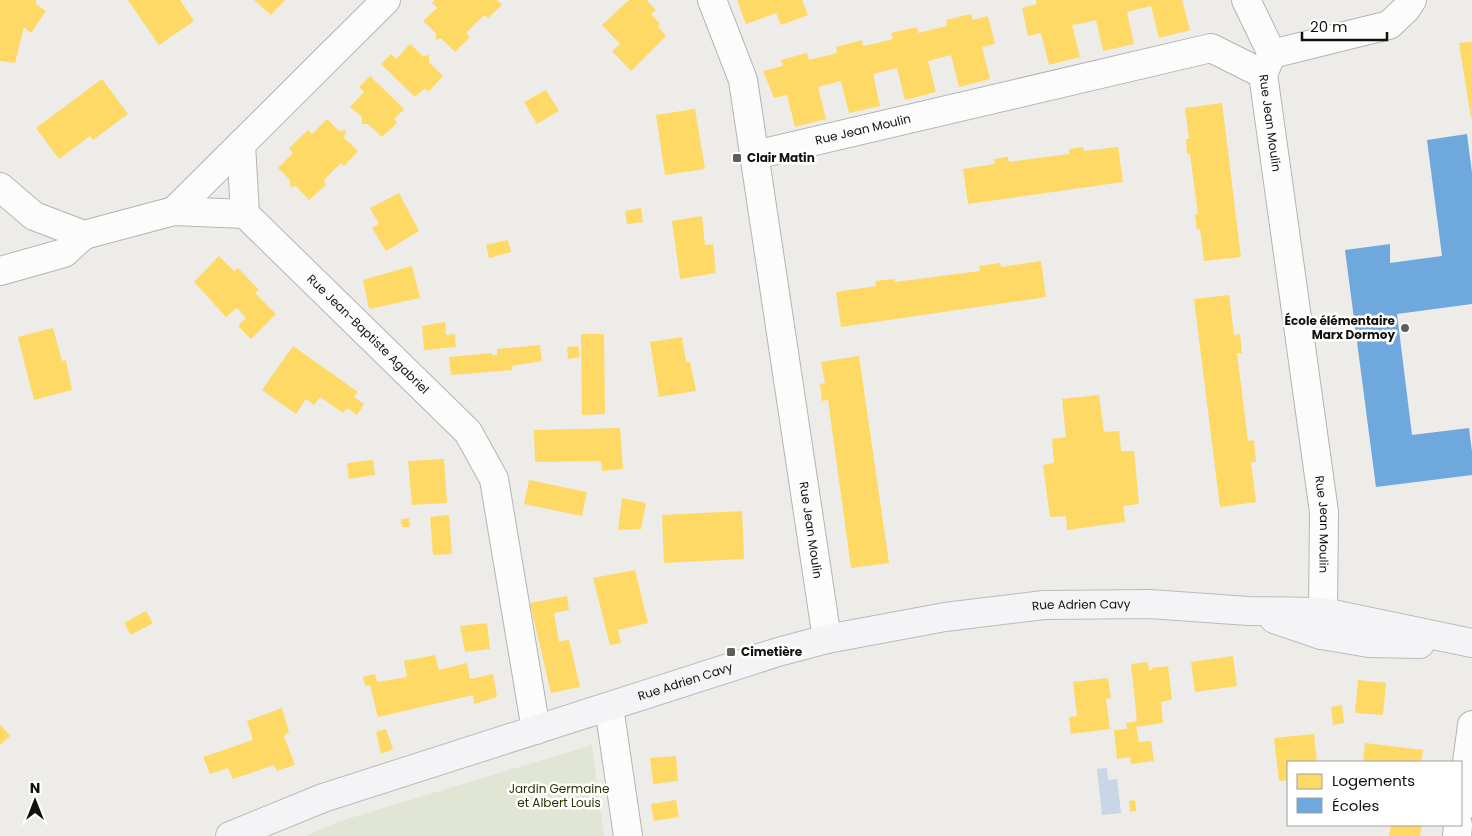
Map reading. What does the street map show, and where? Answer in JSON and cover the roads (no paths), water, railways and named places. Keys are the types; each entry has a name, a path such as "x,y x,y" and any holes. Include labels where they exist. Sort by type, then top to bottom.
{"main road":[{"name":"Rue Adrien Cavy","path":"230,836 323,798 778,652 827,639 945,617 1044,605 1150,604 1248,611 1322,624 1369,643 1472,644"}],"street":[{"path":"174,211 386,0"},
{"name":"Rue Jean Moulin","path":"712,0 743,80 827,639"},
{"path":"1246,0 1267,64 1389,25 1406,9 1412,0"},
{"name":"Rue Jean Moulin","path":"755,155 1211,48 1267,64 1324,512 1322,624"},
{"path":"0,271 64,253 84,235 174,211 245,214 241,144"},
{"path":"0,187 34,216 84,235"},
{"name":"Rue Jean-Baptiste Agabriel","path":"245,214 468,432 494,479 536,730"},
{"path":"609,707 628,836"},
{"path":"1462,800 1472,724"}],"water":[{"path":"1107,768 1108,780 1117,779 1121,813 1102,815 1097,769"}],"place":[{"name":"Clair Matin","path":"737,158"},
{"name":"École élémentaire Marx Dormoy","path":"1405,328"},
{"name":"Cimetière","path":"731,652"}],"park label":[{"name":"Jardin Germaine et Albert Louis","path":"559,796"}]}
